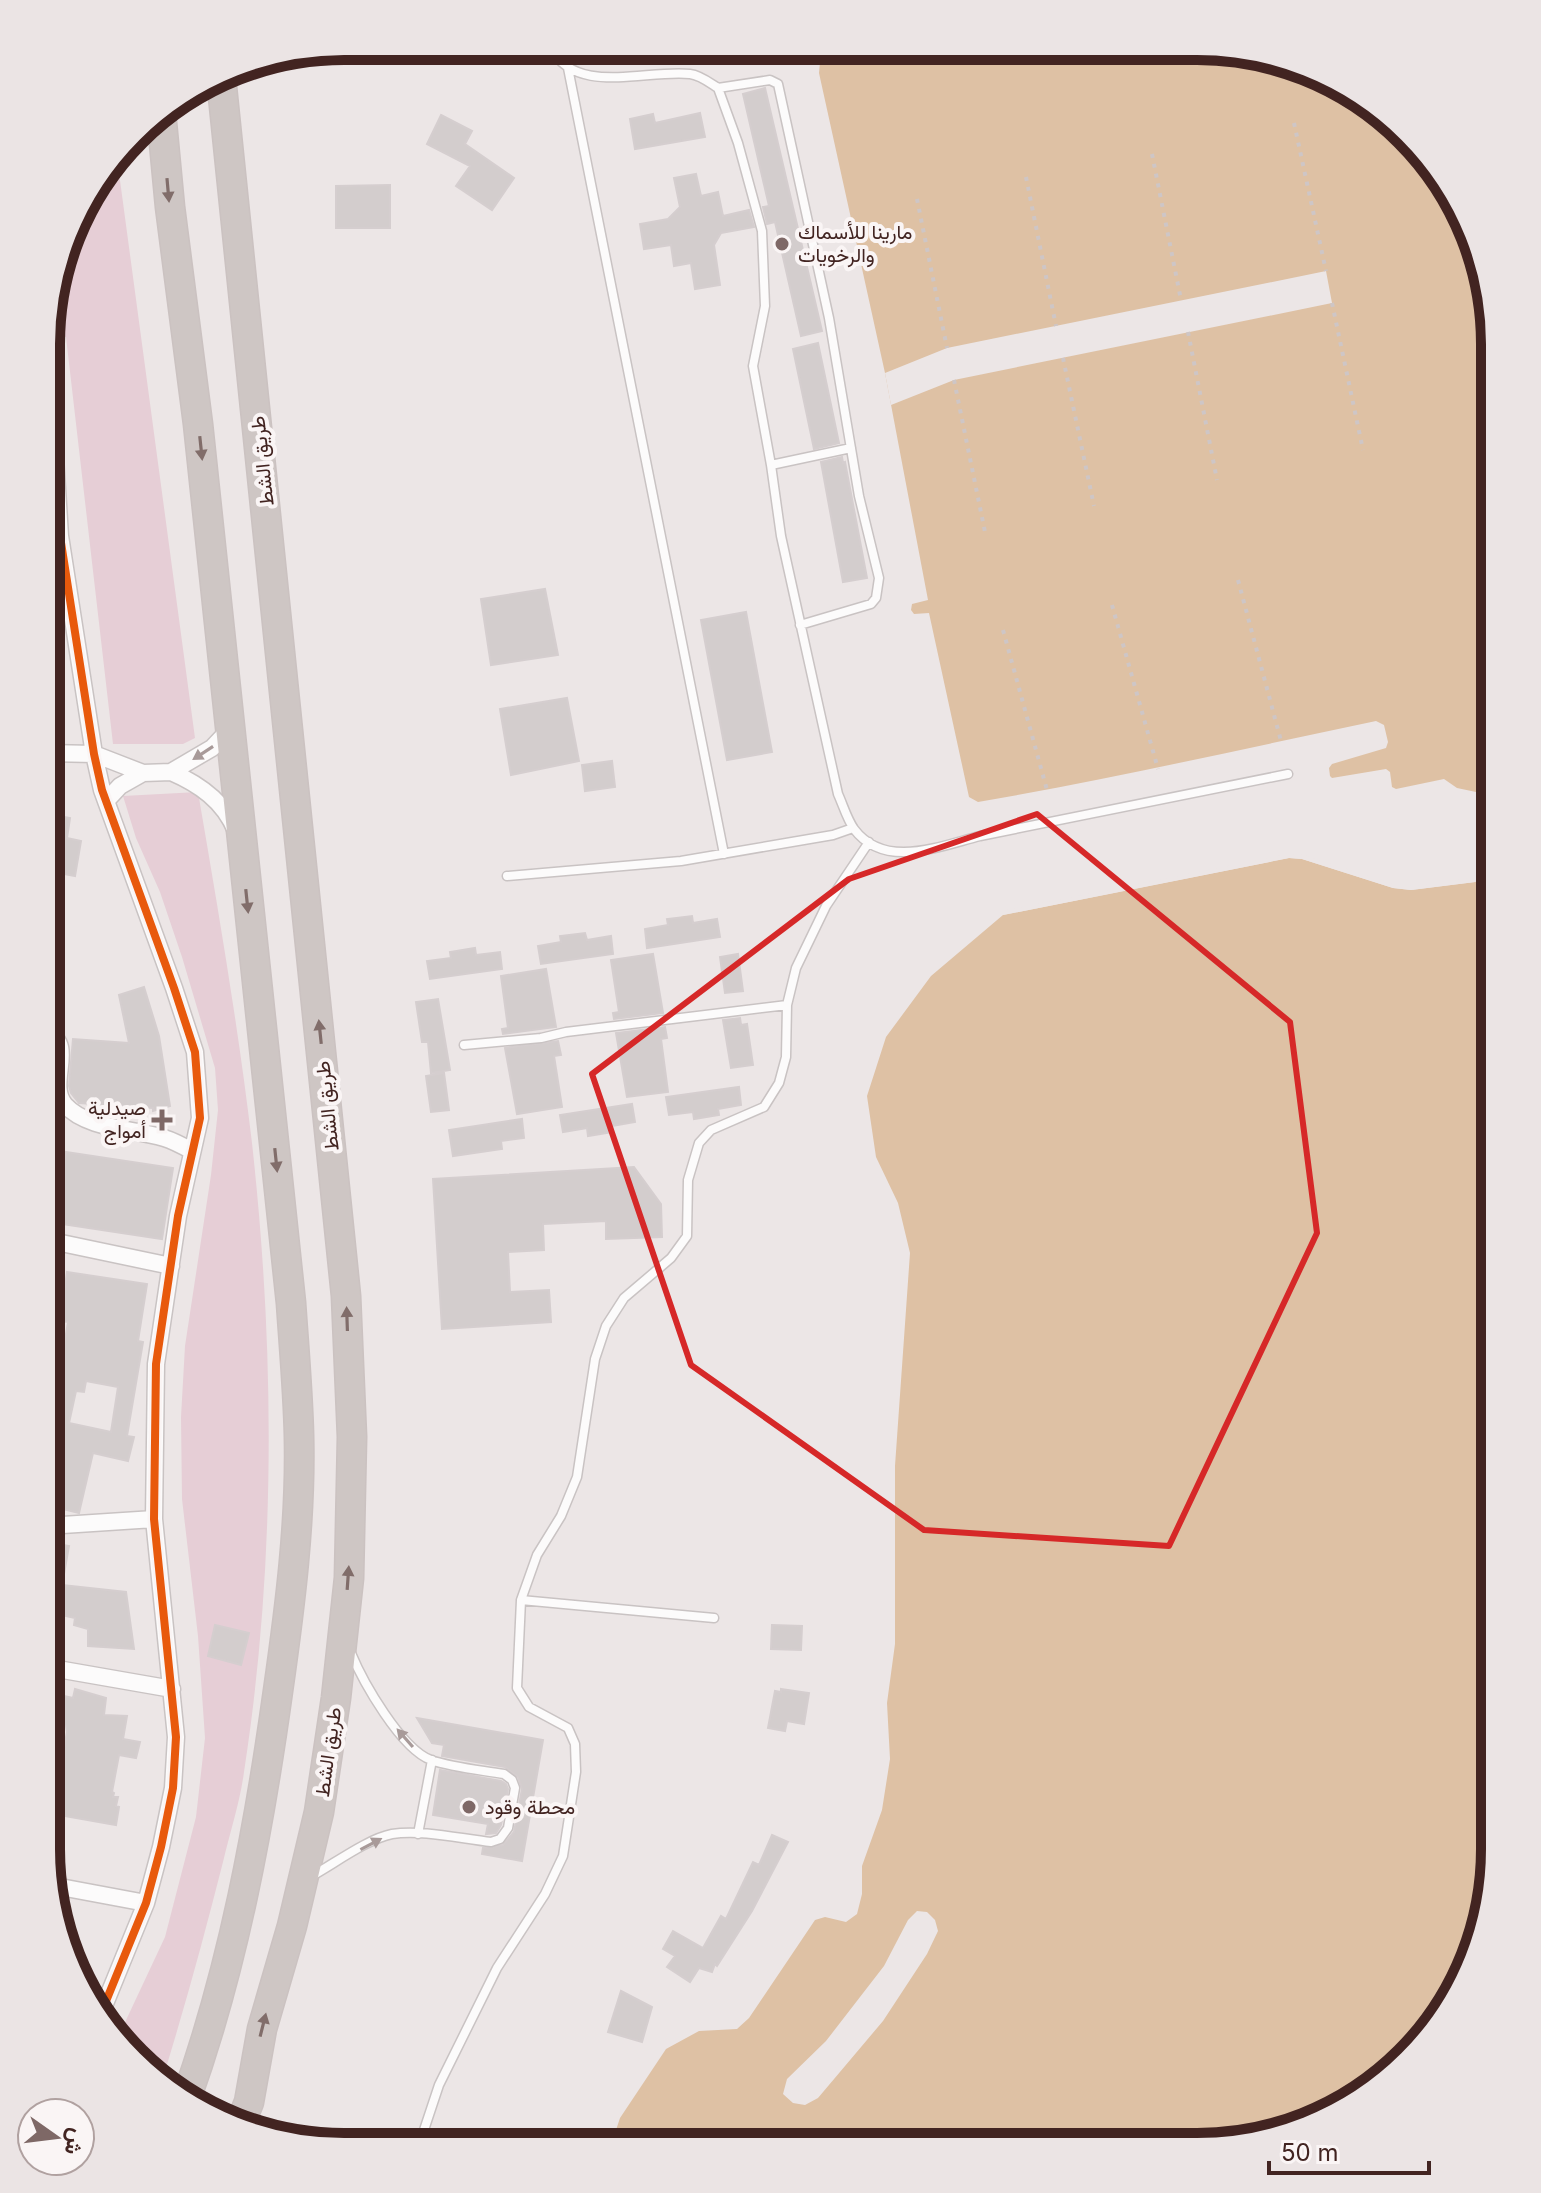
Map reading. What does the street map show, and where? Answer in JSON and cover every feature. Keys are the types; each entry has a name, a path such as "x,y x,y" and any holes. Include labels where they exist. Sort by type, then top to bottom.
{"highway":[{"name":"طريق الشط","path":"222,88 346,1296 352,1437 349,1578 319,1812 262,2029 244,2114"},
{"path":"162,126 198,424 291,1303 299,1438 296,1529 265,1786 232,1944 190,2087"}],"street":[{"path":"60,568 94,754 106,801 195,1052 200,1118 178,1216 156,1364 154,1519 176,1737 173,1788 146,1903 105,2003"},
{"path":"171,772 212,748 230,729"},
{"path":"60,753 94,754 143,773 171,772 190,780 215,800 233,825 241,844"},
{"path":"106,801 120,786 143,773"},
{"path":"60,1096 67,1107 88,1120 167,1138 192,1151"},
{"path":"60,1243 171,1266"},
{"path":"60,1525 154,1519"},
{"path":"60,1669 172,1689"},
{"path":"62,1887 146,1903"}],"lane":[{"path":"559,61 582,74 602,77 695,74 718,88 770,80 778,84 829,318 851,448 879,578 876,598 871,604 800,625"},
{"path":"568,68 724,854"},
{"path":"718,88 754,195 762,231 765,306 753,366 781,536 838,794 853,828 869,842 894,852 928,852 980,836 1288,774"},
{"path":"771,465 851,448"},
{"path":"507,876 681,861 833,835 853,828"},
{"path":"423,2133 439,2085 491,1981 545,1894 563,1856 576,1772 575,1744 568,1728 529,1707 517,1688 521,1600 537,1555 561,1516 577,1477 595,1359 606,1326 624,1298 671,1258 687,1236 688,1180 699,1143 711,1130 764,1107 779,1083 786,1057 787,1005 796,968 826,906 869,842"},
{"path":"464,1045 541,1038 566,1032 787,1005"},
{"path":"521,1600 714,1618"},
{"path":"303,1882 382,1837 404,1833 491,1842 500,1839 508,1828 515,1788 509,1776 432,1760 413,1747 372,1695 353,1659 343,1629"},
{"path":"418,1834 432,1760"}],"path":[{"path":"1294,123 1326,271"},
{"path":"1152,154 1181,300"},
{"path":"1026,177 1056,326"},
{"path":"917,199 947,348"},
{"path":"1332,303 1363,450"},
{"path":"1188,332 1217,480"},
{"path":"1063,358 1094,506"},
{"path":"954,380 985,532"},
{"path":"1238,580 1281,741"},
{"path":"1112,605 1158,769"},
{"path":"1003,630 1047,790"}],"highlighted area":[{"path":"1037,814 1290,1022 1317,1233 1169,1546 924,1530 691,1365 592,1074 849,879"}],"shaded area":[{"path":"820,62 1234,62 1288,75 1322,89 1355,108 1398,143 1433,186 1452,219 1466,253 1479,307 1481,793 1457,788 1444,779 1396,789 1392,787 1390,772 1386,769 1332,778 1329,768 1332,764 1386,748 1388,742 1384,725 1376,721 1028,793 978,802 969,797 929,613 914,614 911,610 912,604 928,600 885,373 819,73"},
{"path":"119,171 195,738 183,744 113,744 66,337 61,337 65,289 75,253 98,202"},
{"path":"198,792 252,1143 260,1221 268,1379 267,1537 262,1616 242,1783 201,1946 166,2069 123,2027 165,1937 196,1817 205,1738 198,1636 182,1499 181,1417 185,1346 218,1110 215,1068 182,957 123,796"},
{"path":"1289,858 1302,859 1393,888 1411,890 1475,882 1481,878 1481,1849 1479,1886 1466,1940 1443,1991 1398,2050 1339,2095 1288,2118 1252,2128 1197,2133 615,2133 620,2118 666,2049 699,2031 737,2029 749,2018 815,1920 825,1917 846,1922 857,1914 862,1894 862,1866 882,1810 890,1759 887,1703 895,1644 895,1466 910,1253 898,1203 876,1157 867,1096 886,1037 931,976 1003,915"}],"pier":[{"path":"1326,271 1332,303 954,380 891,405 885,373 947,348"},
{"path":"1288,854 1304,855 1394,884 1411,886 1474,878 1481,874 1481,878 1475,882 1411,890 1393,888 1302,859 1289,858 1003,915 1002,911"},
{"path":"917,1911 927,1912 935,1920 938,1931 927,1954 883,2021 818,2098 805,2105 793,2103 783,2094 787,2079 826,2041 884,1966 908,1920"}],"building":[{"path":"765,88 822,331 801,336 775,222 767,224 763,207 769,206 743,94"},
{"path":"700,113 705,137 635,149 630,119 653,114 655,123"},
{"path":"441,115 472,131 465,144 514,178 492,210 456,186 470,166 427,144"},
{"path":"696,174 701,196 718,192 723,216 749,210 754,227 721,233 714,245 720,285 695,289 691,263 674,266 671,245 644,249 640,224 668,219 680,207 674,178"},
{"path":"390,185 390,228 336,228 336,186"},
{"path":"818,343 839,443 814,449 793,349"},
{"path":"842,457 867,578 843,582 821,462"},
{"path":"545,589 558,655 491,665 481,599"},
{"path":"746,612 772,752 727,760 701,620"},
{"path":"567,698 579,761 511,775 500,709"},
{"path":"612,761 615,787 585,791 582,765"},
{"path":"60,816 70,818 67,838 81,841 75,876 60,873"},
{"path":"692,916 693,923 717,919 720,937 647,948 645,929 668,925 667,919"},
{"path":"585,933 587,940 611,936 613,954 541,964 538,946 561,942 560,936"},
{"path":"475,948 476,955 500,952 502,969 430,979 427,961 451,958 450,952"},
{"path":"653,954 663,1013 614,1019 613,1013 619,1012 611,960"},
{"path":"738,954 743,991 725,993 720,957"},
{"path":"546,969 556,1027 503,1034 502,1029 508,1028 501,976"},
{"path":"144,987 159,1036 170,1106 153,1111 153,1108 79,1103 69,1086 73,1039 129,1043 119,995"},
{"path":"438,999 450,1070 431,1073 428,1042 422,1042 416,1002"},
{"path":"740,1018 741,1025 747,1024 753,1065 731,1068 723,1020"},
{"path":"665,1027 667,1038 661,1039 668,1092 627,1097 616,1033"},
{"path":"558,1041 561,1055 554,1056 562,1107 517,1114 505,1048"},
{"path":"444,1073 449,1110 431,1112 426,1076"},
{"path":"739,1087 741,1105 718,1109 719,1115 694,1119 693,1112 669,1115 666,1097"},
{"path":"632,1104 635,1122 612,1126 613,1132 588,1136 587,1128 563,1132 560,1115"},
{"path":"522,1119 524,1138 501,1141 502,1149 453,1156 449,1130"},
{"path":"66,1152 173,1168 162,1239 60,1224 60,1191"},
{"path":"634,1167 661,1204 662,1237 606,1239 606,1221 543,1224 544,1250 508,1252 510,1292 549,1290 551,1322 442,1329 433,1179"},
{"path":"67,1272 147,1284 138,1341 143,1342 127,1436 134,1437 128,1461 93,1453 79,1513 60,1508 60,1370 68,1322 60,1321","holes":["86,1381 118,1387 111,1432 69,1423 76,1391 84,1392"]},
{"path":"60,1544 69,1546 62,1585 126,1592 134,1649 88,1646 88,1629 74,1625 75,1618 60,1615"},
{"path":"215,1625 249,1633 241,1665 208,1656"},
{"path":"772,1625 802,1626 801,1650 771,1649"},
{"path":"75,1689 106,1698 104,1715 127,1716 123,1739 140,1742 136,1758 119,1755 112,1792 113,1797 118,1797 116,1825 60,1815 60,1768 67,1732 66,1726 60,1724 60,1695 73,1698"},
{"path":"781,1689 809,1693 804,1724 787,1721 785,1731 768,1728 775,1691 781,1692"},
{"path":"417,1718 543,1740 522,1861 482,1854 483,1848 503,1845 514,1832 522,1789 518,1777 505,1767 442,1756 444,1745 432,1743"},
{"path":"440,1770 506,1784 508,1789 501,1825 496,1833 486,1834 488,1824 433,1815"},
{"path":"772,1835 788,1842 752,1911 717,1966 715,1964 712,1972 699,1968 690,1982 667,1967 675,1956 663,1949 673,1931 703,1948 721,1916 726,1919 753,1862 759,1865"},
{"path":"621,1991 652,2007 642,2042 608,2032"}],"cycle path":[{"path":"60,536 102,790 195,1052 200,1118 178,1216 156,1364 154,1519 176,1737 173,1788 146,1903 105,2003"}],"place":[{"name":"مارينا للأسماك والرخويات","path":"782,244"},
{"name":"صيدلية أمواج","path":"162,1120"},
{"name":"محطة وقود","path":"469,1807"}]}
